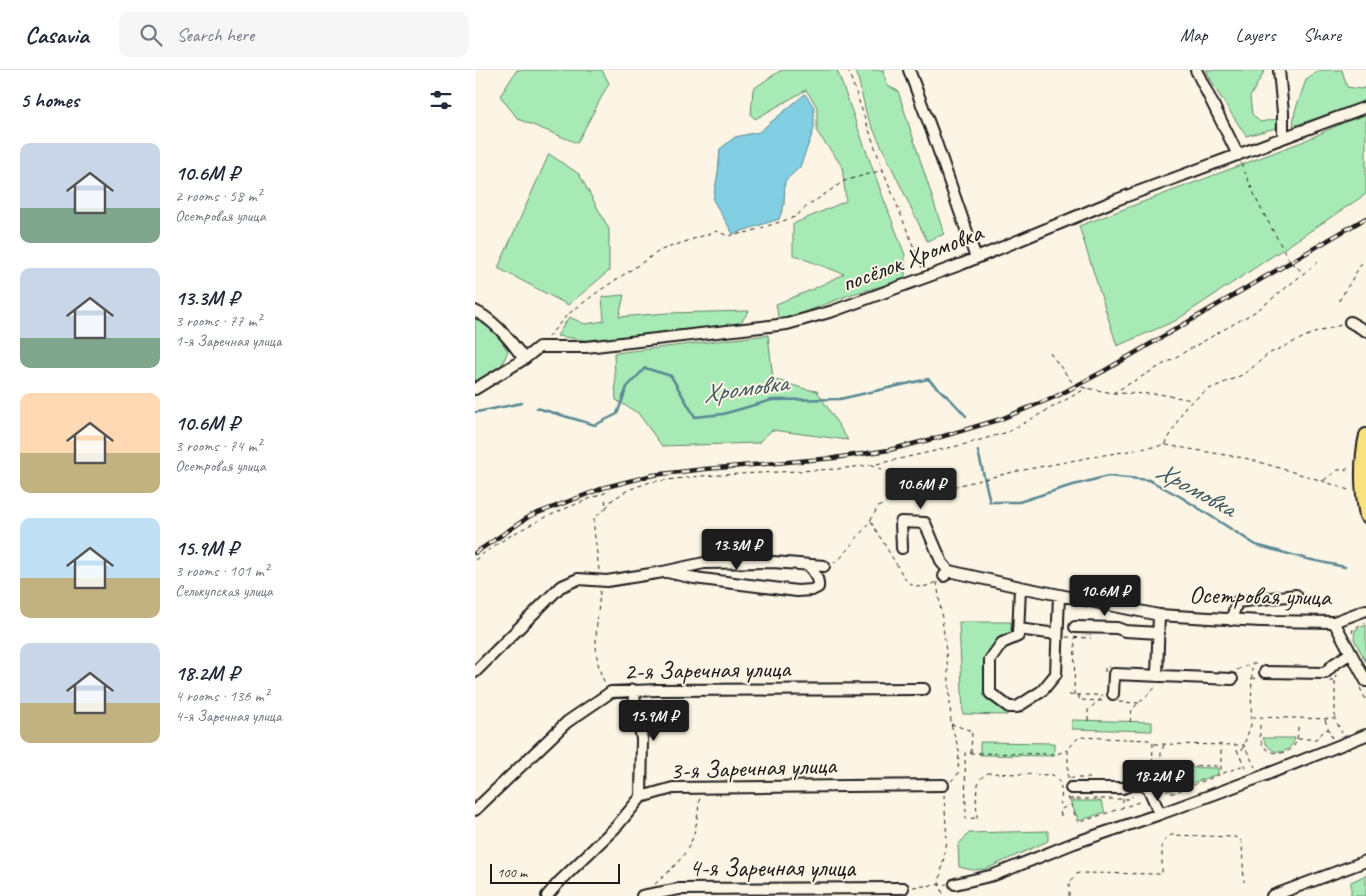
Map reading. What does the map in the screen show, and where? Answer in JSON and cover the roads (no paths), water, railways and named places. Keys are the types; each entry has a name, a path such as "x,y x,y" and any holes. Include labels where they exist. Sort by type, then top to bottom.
{"main road":[{"path":"1366,435 1361,469 1366,516"}],"street":[{"path":"909,70 976,258"},
{"path":"1196,70 1238,155"},
{"path":"1279,70 1283,137"},
{"name":"посёлок Хромовка","path":"524,359 539,347 586,347 787,324 833,312 926,278 1116,200 1366,108"},
{"path":"475,311 483,315 497,328 514,345 524,359 475,389"},
{"path":"1350,322 1366,332"},
{"name":"Осетровая улица","path":"902,548 901,522 925,523 941,563 943,576 1019,587 1159,615 1231,620 1334,622 1366,610"},
{"path":"475,672 560,587 578,579 607,581 704,563 773,562 823,566"},
{"path":"663,572 694,578 797,591 812,590 818,587 818,581 813,570 808,565"},
{"path":"1019,587 1018,636 1002,643 990,660 990,693 1009,707 1017,707 1042,691 1055,674 1059,595"},
{"path":"1231,620 1237,602 1296,596"},
{"path":"1157,676 1159,615"},
{"path":"1334,622 1366,681"},
{"path":"1075,627 1117,628 1125,631 1159,633"},
{"path":"1018,629 1057,634"},
{"path":"1265,672 1325,673 1333,664 1351,652"},
{"path":"1113,694 1113,674 1232,678"},
{"name":"2-я Заречная улица","path":"475,810 567,722 611,692 633,690 924,689"},
{"path":"633,690 642,739 641,798"},
{"path":"955,884 994,875 1074,842 1160,814 1366,735"},
{"name":"3-я Заречная улица","path":"547,896 616,827 641,798 673,788 943,785"},
{"path":"1069,788 1147,786 1160,814"},
{"path":"1272,896 1366,861"},
{"name":"4-я Заречная улица","path":"646,893 679,889 903,888"}],"water":[{"path":"805,94 814,107 814,129 800,167 785,181 784,205 779,219 733,234 713,200 720,149 735,137 759,132"}],"waterway":[{"name":"Хромовка","path":"537,408 595,425 617,414 627,387 645,368 671,376 695,417 723,414 772,400 840,399 928,379 966,416"},
{"name":"Хромовка","path":"475,412 522,403"},
{"name":"Хромовка","path":"978,451 990,502 1019,502 1108,476 1149,480 1181,497 1256,545 1345,567"}],"railway":[{"path":"475,553 530,516 606,487 653,475 834,458 889,450 1001,419 1057,396 1104,371 1366,218"}]}
